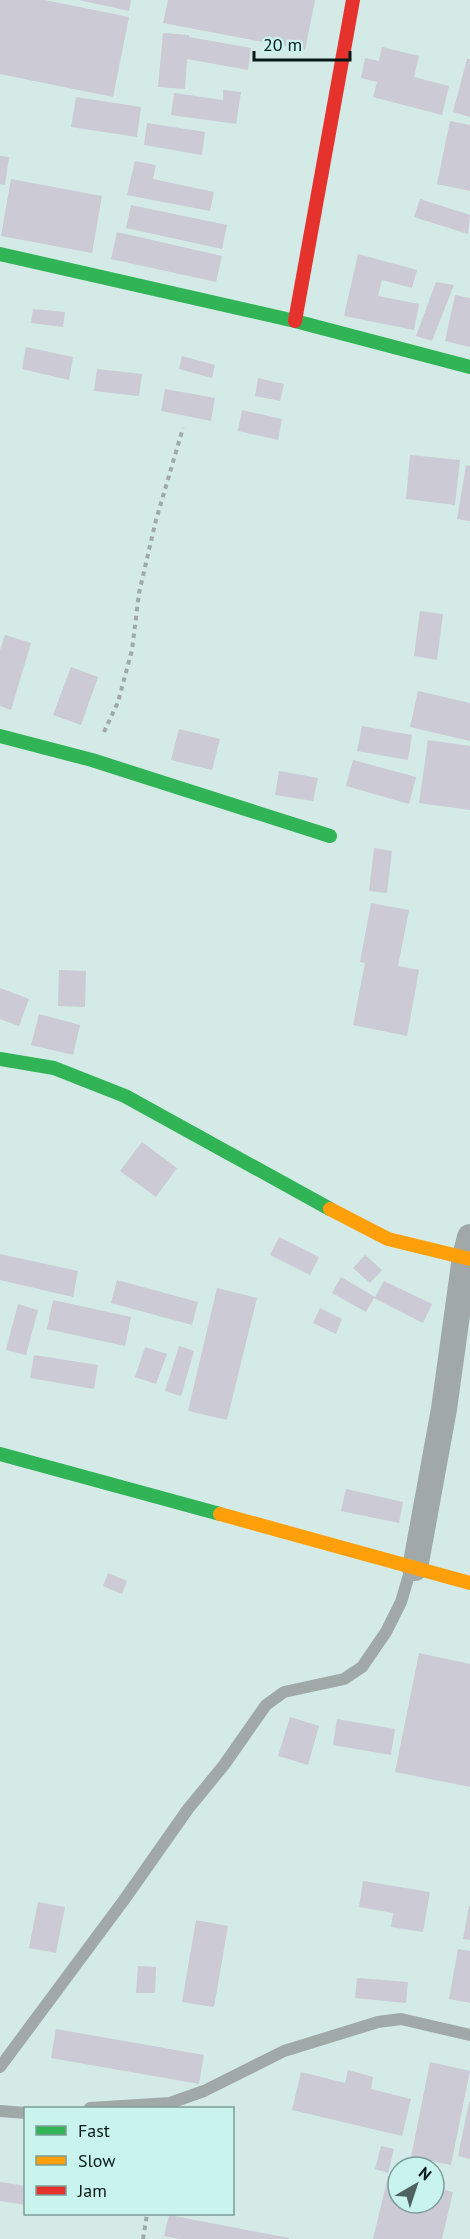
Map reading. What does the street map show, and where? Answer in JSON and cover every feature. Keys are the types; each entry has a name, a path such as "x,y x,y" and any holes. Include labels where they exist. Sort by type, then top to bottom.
{"street":[{"path":"295,321 353,0"},
{"path":"0,254 295,321 470,367"},
{"path":"0,736 92,760 330,836"},
{"path":"0,1059 54,1068 126,1096 305,1196 388,1239 468,1251 444,1409 413,1568"},
{"path":"0,1454 470,1583"}],"lane":[{"path":"0,2067 266,1705 284,1692 344,1679 362,1667 386,1632 413,1568"},
{"path":"117,2107 170,2103 204,2091 284,2051 378,2022 401,2019 470,2035"},
{"path":"0,2111 24,2113"}],"path":[{"path":"92,760 121,692 132,650 140,593 156,520 183,428"},
{"path":"143,2239 147,2215"}],"building":[{"path":"0,0 45,0 129,17 113,97 0,74"},
{"path":"79,0 131,0 129,11"},
{"path":"168,0 315,0 305,50 163,23"},
{"path":"163,33 189,35 189,37 251,48 248,70 187,59 185,89 158,87"},
{"path":"382,47 419,56 414,77 449,86 442,115 373,97 377,82 361,78 365,58 379,61"},
{"path":"467,59 470,59 470,117 453,112"},
{"path":"223,90 241,92 236,124 171,115 174,93 223,100"},
{"path":"76,97 141,107 137,137 71,127"},
{"path":"450,121 470,125 470,191 437,184"},
{"path":"147,123 205,132 202,155 144,145"},
{"path":"0,156 9,157 5,185 0,184"},
{"path":"135,161 156,165 153,179 214,192 210,211 127,195"},
{"path":"11,179 102,196 92,253 1,236"},
{"path":"420,199 470,215 468,234 414,217"},
{"path":"131,205 227,225 222,249 126,228"},
{"path":"117,232 222,256 216,282 111,259"},
{"path":"358,254 417,270 412,288 382,280 378,296 419,304 414,330 344,316"},
{"path":"436,282 454,285 432,341 416,336"},
{"path":"455,295 470,298 470,347 445,341"},
{"path":"33,309 65,312 63,327 31,323"},
{"path":"26,347 73,357 69,380 22,369"},
{"path":"182,356 215,365 212,378 179,369"},
{"path":"97,369 142,374 139,396 94,391"},
{"path":"258,378 284,384 280,401 255,396"},
{"path":"165,389 215,398 211,421 161,411"},
{"path":"242,410 282,419 278,440 238,431"},
{"path":"410,455 460,460 455,505 406,499"},
{"path":"466,465 470,466 470,521 457,519"},
{"path":"420,611 443,614 437,660 414,656"},
{"path":"5,635 31,643 11,710 0,706 0,650"},
{"path":"71,667 98,677 81,725 53,715"},
{"path":"418,691 470,703 470,741 410,727"},
{"path":"362,726 412,735 408,760 357,751"},
{"path":"179,729 220,739 212,770 171,760"},
{"path":"428,740 470,746 470,810 419,803"},
{"path":"353,760 416,777 409,804 346,786"},
{"path":"279,771 318,778 313,801 275,795"},
{"path":"374,848 392,851 387,893 369,891"},
{"path":"371,903 409,910 398,966 419,970 407,1036 353,1025 365,963 360,962"},
{"path":"59,970 86,971 85,1007 58,1006"},
{"path":"0,988 29,999 19,1026 0,1019"},
{"path":"39,1014 80,1025 73,1055 31,1045"},
{"path":"142,1142 177,1168 156,1197 120,1171"},
{"path":"279,1237 319,1257 310,1275 270,1255"},
{"path":"0,1254 78,1271 73,1297 0,1280"},
{"path":"365,1255 382,1270 370,1283 353,1268"},
{"path":"341,1277 375,1297 384,1281 432,1304 423,1323 374,1298 366,1312 332,1293"},
{"path":"117,1280 198,1302 192,1325 111,1303"},
{"path":"217,1288 257,1298 227,1420 188,1411"},
{"path":"53,1300 131,1317 125,1346 47,1329"},
{"path":"18,1304 38,1310 26,1355 6,1350"},
{"path":"320,1308 342,1319 336,1334 313,1323"},
{"path":"179,1346 194,1351 181,1396 165,1391"},
{"path":"145,1347 167,1354 156,1384 135,1377"},
{"path":"34,1355 98,1365 94,1389 30,1378"},
{"path":"346,1489 403,1502 399,1523 341,1511"},
{"path":"108,1573 127,1581 122,1594 103,1586"},
{"path":"419,1653 470,1664 470,1787 395,1772"},
{"path":"290,1717 319,1726 308,1765 278,1756"},
{"path":"337,1719 395,1729 391,1755 333,1745"},
{"path":"363,1881 430,1892 423,1932 391,1927 393,1913 359,1907"},
{"path":"38,1902 65,1907 56,1953 29,1948"},
{"path":"470,1906 470,1940 463,1939"},
{"path":"196,1920 228,1926 214,2007 182,2002"},
{"path":"458,1949 470,1951 470,2003 449,1999"},
{"path":"138,1966 156,1967 155,1993 136,1993"},
{"path":"357,1978 408,1982 406,2003 355,1998"},
{"path":"56,2029 204,2055 199,2084 51,2058"},
{"path":"430,2062 470,2071 451,2165 446,2164 446,2155 411,2155"},
{"path":"348,2070 373,2077 371,2089 411,2099 402,2136 292,2110 301,2072 345,2083"},
{"path":"470,2102 470,2159 458,2156"},
{"path":"381,2146 394,2149 392,2155 386,2155 386,2172 375,2169"},
{"path":"0,2182 24,2186 24,2205 0,2201"},
{"path":"386,2184 386,2215 446,2215 446,2190 453,2192 442,2239 373,2239"},
{"path":"169,2215 289,2239 179,2239 164,2236"}],"traffic: fast":[{"path":"0,254 295,321 470,367"},
{"path":"0,736 92,760 330,836"},
{"path":"0,1059 54,1068 125,1096 330,1209"},
{"path":"0,1454 220,1514"}],"traffic: slow":[{"path":"330,1209 388,1239 470,1259"},
{"path":"220,1514 470,1583"}],"traffic: jam":[{"path":"295,321 353,0"}]}
